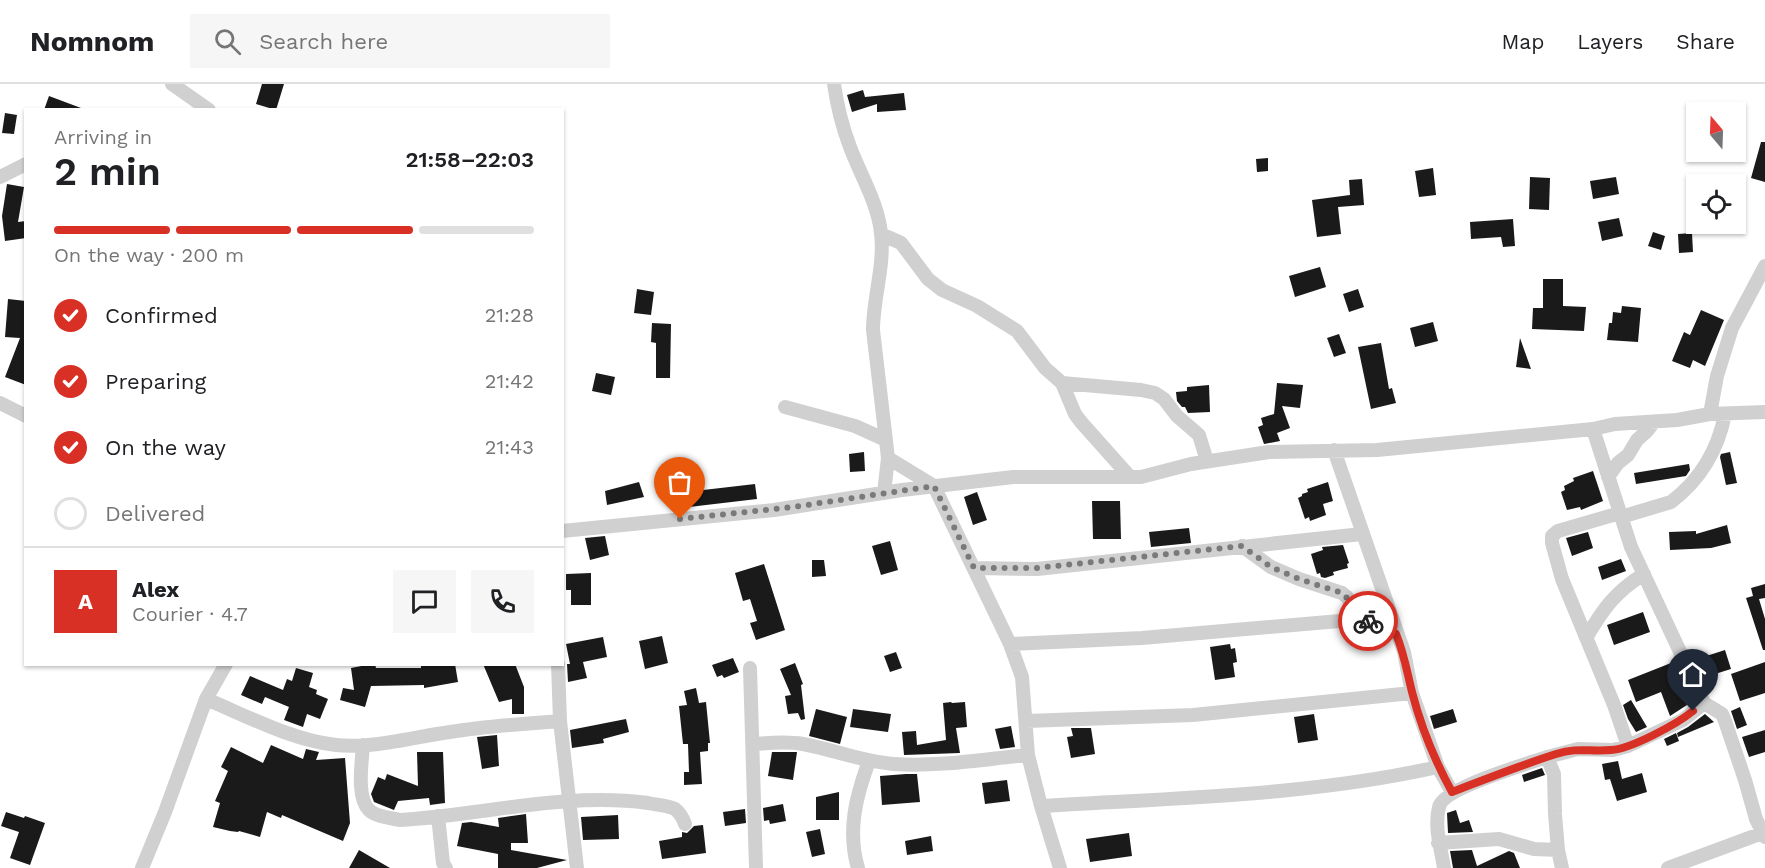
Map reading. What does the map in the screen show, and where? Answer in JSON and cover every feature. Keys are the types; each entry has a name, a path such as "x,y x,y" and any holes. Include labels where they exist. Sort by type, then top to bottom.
{"street":[{"path":"172,84 206,108"},
{"path":"834,84 843,127 875,208 881,234 873,330 888,458 884,493"},
{"path":"0,177 24,165"},
{"path":"881,234 901,243 928,279 942,290 977,306 1017,331 1045,368 1062,383 1075,414 1130,477"},
{"path":"1710,414 1717,376 1732,328 1765,266"},
{"path":"1062,383 1155,393 1164,399 1177,416 1199,435 1208,461"},
{"path":"0,403 24,415"},
{"path":"785,407 855,426 886,440"},
{"path":"564,531 774,510 934,486 1013,477 1141,477 1191,464 1269,452 1377,450 1593,429 1615,424 1677,420 1710,414 1765,412"},
{"path":"1628,746 1614,705 1562,579 1552,536 1558,531 1671,502 1699,475 1714,452 1725,414"},
{"path":"1608,477 1618,463 1628,455 1639,437 1654,422"},
{"path":"1593,429 1631,547 1704,703 1722,714 1745,780 1755,819 1764,834 1668,868"},
{"path":"1334,450 1404,652 1412,693 1438,766 1452,792"},
{"path":"888,458 934,486 1010,644 1022,677 1028,755 1060,868"},
{"path":"974,568 1048,568 1362,534"},
{"path":"1242,546 1271,567 1342,593 1363,619"},
{"path":"1586,638 1609,602 1626,585 1644,574"},
{"path":"1010,644 1142,638 1363,619 1396,634"},
{"path":"142,868 206,699 224,666"},
{"path":"558,666 560,721 577,868"},
{"path":"750,668 756,868"},
{"path":"1026,721 1193,715 1412,693"},
{"path":"206,699 287,732 317,742 337,745 363,745 467,729 560,721"},
{"path":"1444,868 1438,843 1439,805 1452,792 1547,757 1578,749 1613,750 1628,746 1683,720 1704,703"},
{"path":"753,744 783,742 804,744 869,761 895,764 947,763 1028,755"},
{"path":"363,745 361,791 369,810 379,815 400,820 570,801 631,801 667,806 676,810 685,824"},
{"path":"1547,757 1554,774 1558,850 1562,868"},
{"path":"858,868 852,843 853,825 859,793 869,761"},
{"path":"1041,806 1340,785 1438,766"},
{"path":"438,816 443,863 446,868"},
{"path":"1438,843 1499,839 1534,849 1558,850"}],"building":[{"path":"262,84 284,84 277,108 256,104"},
{"path":"863,90 865,97 904,93 906,110 877,112 877,104 852,112 847,95"},
{"path":"49,96 81,108 45,108"},
{"path":"5,113 17,115 14,134 2,133"},
{"path":"1761,142 1765,142 1765,182 1751,178"},
{"path":"1268,158 1268,171 1257,172 1256,159"},
{"path":"1433,168 1436,195 1419,197 1415,171"},
{"path":"1530,177 1550,178 1549,210 1529,209"},
{"path":"1616,177 1619,194 1593,199 1590,181"},
{"path":"1362,179 1364,205 1338,207 1341,234 1317,237 1312,200 1350,195 1349,180"},
{"path":"7,184 24,187 18,222 24,221 24,238 5,241 2,216"},
{"path":"1619,218 1623,236 1602,241 1598,222"},
{"path":"1513,219 1515,246 1503,247 1501,237 1471,239 1470,222"},
{"path":"1653,232 1665,236 1661,250 1648,246"},
{"path":"1678,234 1692,234 1693,252 1679,253"},
{"path":"1320,267 1326,287 1295,297 1289,276"},
{"path":"1543,279 1563,279 1563,306 1586,307 1584,331 1532,329 1533,308 1543,308"},
{"path":"637,289 654,292 651,315 634,313"},
{"path":"1358,289 1364,307 1349,312 1343,294"},
{"path":"8,299 24,301 24,384 5,377 20,338 5,337"},
{"path":"1622,306 1641,308 1638,342 1607,340 1613,312 1621,313"},
{"path":"1701,310 1724,320 1705,366 1693,360 1690,368 1672,361 1684,332 1690,335"},
{"path":"1433,322 1438,341 1415,347 1410,328"},
{"path":"652,323 671,324 670,378 656,378 656,343 651,342"},
{"path":"1339,334 1346,353 1334,357 1327,338"},
{"path":"1520,338 1531,369 1516,367"},
{"path":"1381,343 1389,389 1392,388 1396,403 1371,409 1358,347"},
{"path":"596,373 615,377 611,395 592,391"},
{"path":"1277,383 1303,385 1300,408 1282,406 1290,428 1277,433 1280,441 1264,444 1258,427 1263,425 1261,418 1274,414"},
{"path":"1209,385 1210,412 1188,413 1185,407 1177,401 1176,392 1187,391 1187,387"},
{"path":"864,452 865,471 850,472 849,454"},
{"path":"1730,452 1737,483 1726,485 1720,457 1721,454"},
{"path":"1689,464 1690,470 1686,476 1636,484 1634,473"},
{"path":"1593,471 1603,501 1581,510 1580,507 1567,510 1561,492 1565,490 1564,486 1574,481 1573,478"},
{"path":"639,482 644,497 607,505 605,491"},
{"path":"1328,482 1333,501 1323,504 1326,515 1310,521 1309,517 1305,519 1298,498 1308,492 1307,489"},
{"path":"755,484 757,499 689,507 686,492"},
{"path":"977,492 987,520 973,525 964,497"},
{"path":"1092,501 1120,501 1121,539 1093,539"},
{"path":"1727,525 1731,543 1711,548 1670,550 1669,532 1696,531 1696,534"},
{"path":"1189,528 1191,543 1151,547 1149,532"},
{"path":"1588,532 1593,548 1572,556 1566,538"},
{"path":"605,536 609,555 590,560 585,538"},
{"path":"890,541 898,570 881,575 872,546"},
{"path":"1343,545 1349,563 1348,568 1333,572 1334,575 1325,578 1321,577 1320,573 1317,574 1311,554 1323,550 1322,547"},
{"path":"1621,559 1626,571 1602,580 1598,567"},
{"path":"812,560 824,560 826,576 812,577"},
{"path":"764,564 785,630 756,640 750,623 757,621 750,599 743,601 735,573"},
{"path":"591,573 591,605 571,605 571,590 566,590 566,574"},
{"path":"1765,584 1765,598 1759,599 1765,619 1765,650 1763,650 1746,598 1753,596 1751,588"},
{"path":"1643,612 1650,632 1614,645 1607,625"},
{"path":"662,636 668,663 645,669 639,641"},
{"path":"603,637 607,657 583,662 587,678 568,682 567,664 570,664 566,644"},
{"path":"1230,644 1231,649 1235,648 1237,662 1233,663 1235,677 1215,680 1210,647"},
{"path":"1725,650 1731,669 1702,678 1694,660"},
{"path":"896,652 902,668 890,672 884,656"},
{"path":"733,658 739,672 724,678 722,675 717,677 712,665"},
{"path":"1765,662 1765,693 1740,701 1731,674"},
{"path":"795,663 803,684 801,685 805,719 801,720 798,713 788,714 785,696 791,695 780,669"},
{"path":"1671,663 1672,667 1676,665 1685,684 1680,685 1687,705 1670,716 1661,692 1636,702 1628,680"},
{"path":"455,666 458,682 424,688 424,685 371,686 365,707 340,700 343,688 354,690 351,668"},
{"path":"484,666 516,666 524,687 524,714 512,714 512,699 499,702"},
{"path":"296,668 313,673 309,687 317,690 316,694 328,699 320,719 307,714 303,727 284,720 289,707 265,697 262,704 241,695 250,676 283,690 287,679 292,681"},
{"path":"696,688 699,703 706,702 710,743 708,743 708,751 700,752 702,784 684,785 684,772 689,772 688,744 683,744 679,706 687,705 684,691"},
{"path":"1631,700 1647,727 1636,732 1623,705"},
{"path":"965,702 967,727 956,728 960,753 904,755 902,732 916,731 917,745 946,740 943,703"},
{"path":"1740,707 1747,725 1737,729 1731,711"},
{"path":"816,709 847,717 840,744 809,736"},
{"path":"853,709 891,714 888,732 850,727"},
{"path":"1453,709 1457,722 1434,729 1430,716"},
{"path":"1314,714 1318,740 1298,743 1294,717"},
{"path":"1705,714 1714,722 1678,737 1677,733"},
{"path":"626,719 629,732 603,739 604,743 572,748 570,730"},
{"path":"1011,726 1015,747 1000,749 995,729"},
{"path":"1071,728 1091,728 1095,754 1071,758 1067,737 1073,736"},
{"path":"1765,730 1765,752 1749,757 1742,737"},
{"path":"1676,733 1679,741 1667,746 1664,739"},
{"path":"497,735 499,766 482,769 477,737"},
{"path":"271,745 303,759 306,749 319,752 316,760 345,758 350,823 343,841 282,815 281,818 267,812 260,837 213,827 220,803 215,801 228,771 221,767 231,747 263,763"},
{"path":"417,752 443,752 445,803 430,805 429,798 398,801 394,810 374,802 371,794 378,777 385,780 387,774 418,786"},
{"path":"772,752 797,752 793,780 768,776"},
{"path":"1618,761 1622,779 1642,773 1647,792 1617,801 1610,779 1605,780 1602,764"},
{"path":"1542,768 1545,775 1524,782 1522,775"},
{"path":"917,774 920,802 882,805 880,776"},
{"path":"1007,780 1010,801 985,804 982,783"},
{"path":"839,792 839,820 816,820 816,797"},
{"path":"783,804 786,821 770,824 769,820 764,821 763,808"},
{"path":"745,809 746,823 725,826 723,812"},
{"path":"1456,810 1460,823 1469,820 1473,832 1448,833 1447,813"},
{"path":"6,812 45,823 30,865 10,858 19,832 1,826"},
{"path":"526,814 528,843 511,843 511,850 567,860 537,868 498,868 498,854 457,846 462,823 471,822 499,827 498,818"},
{"path":"618,815 619,839 583,840 581,817"},
{"path":"703,825 706,853 662,859 659,841 682,837 682,832 687,833 694,826"},
{"path":"820,829 825,854 812,857 806,832"},
{"path":"1129,833 1132,856 1090,862 1086,839"},
{"path":"931,836 933,851 907,855 905,841"},
{"path":"359,850 390,868 349,868"},
{"path":"1472,850 1477,866 1509,851 1514,853 1520,868 1453,868 1450,851"}],"way so far":[{"path":"680,519 774,510 934,486 974,568 1037,568 1242,546 1271,567 1342,593 1363,619 1368,621"}],"route":[{"path":"1368,621 1396,634 1404,652 1412,693 1438,766 1452,792 1556,754 1578,749 1613,750 1628,746 1683,720 1693,711"}]}
